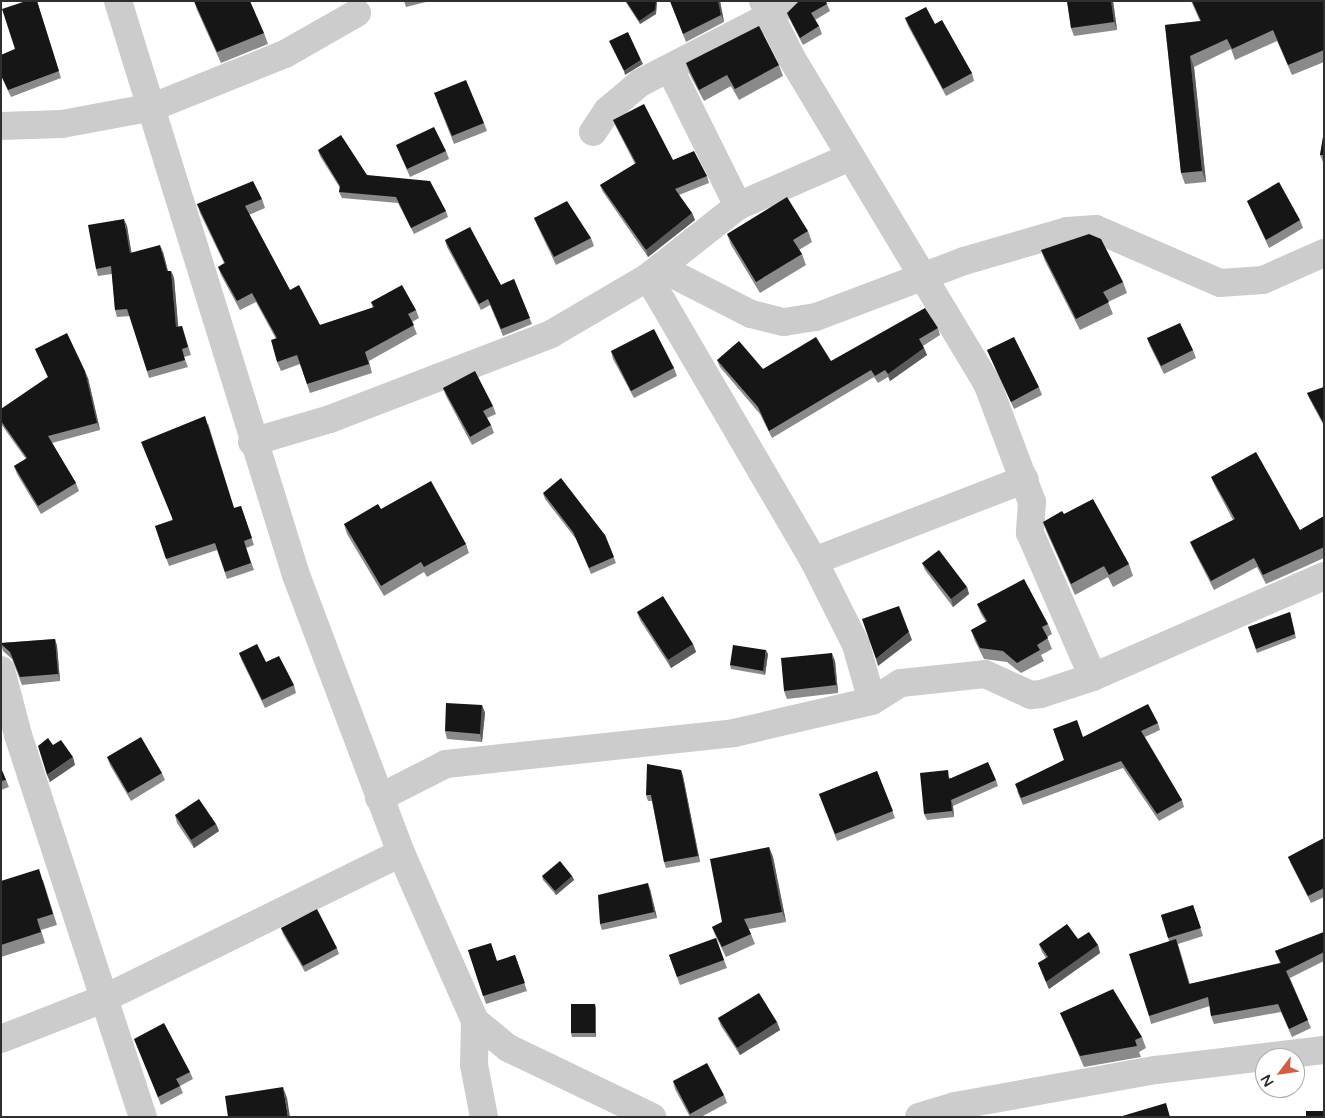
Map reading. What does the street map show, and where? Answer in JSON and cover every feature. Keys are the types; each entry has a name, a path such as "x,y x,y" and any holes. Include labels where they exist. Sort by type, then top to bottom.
{"street":[{"path":"118,1 153,107 252,442 400,854 475,1021 474,1065 484,1117"},
{"path":"593,132 623,97 774,6 850,157 988,383 1032,502 1030,533 1093,677"},
{"path":"1,126 62,124 153,107 285,54 357,12"},
{"path":"670,69 738,206"},
{"path":"252,442 510,352 655,273 738,206 850,157"},
{"path":"655,273 751,314 784,322 816,317 923,275 1031,239 1096,229 1220,283 1263,280 1324,253"},
{"path":"655,273 814,560 850,631 872,701"},
{"path":"814,560 1024,478"},
{"path":"379,798 446,764 734,733 872,701 901,683 952,676 985,674 1031,695 1093,677 1324,576"},
{"path":"1,670 7,724 143,1117"},
{"path":"1,1039 103,999 400,854"},
{"path":"475,1021 508,1048 652,1117"},
{"path":"919,1117 955,1106 1156,1070 1324,1050"}],"building":[{"path":"26,1 37,1 59,71 8,90 1,75 1,55 15,49 2,9"},
{"path":"194,1 250,1 264,33 217,52"},
{"path":"626,1 656,1 655,10 639,21"},
{"path":"670,1 718,1 721,15 683,34"},
{"path":"799,1 826,1 827,4 811,13 819,26 800,38 787,13"},
{"path":"1067,1 1111,1 1114,22 1071,28"},
{"path":"1192,1 1324,1 1324,50 1288,65 1273,30 1232,49 1227,39 1190,56 1202,171 1181,173 1165,25 1201,21"},
{"path":"926,7 935,24 942,20 972,73 943,89 905,18"},
{"path":"759,26 779,65 735,89 727,75 699,90 686,63"},
{"path":"628,32 641,60 624,71 609,41"},
{"path":"466,80 484,123 452,136 434,93"},
{"path":"644,104 673,160 694,151 707,176 675,189 692,213 646,250 600,185 636,163 613,120"},
{"path":"434,127 446,151 407,169 396,145"},
{"path":"1324,131 1324,155 1320,155"},
{"path":"341,135 367,175 430,181 446,211 411,228 396,197 339,192 340,186 318,150"},
{"path":"253,181 262,199 245,206 290,290 299,285 320,325 374,307 371,302 402,285 416,310 408,314 414,325 365,352 369,364 307,384 297,355 277,362 271,340 277,338 252,293 237,301 218,267 225,263 197,204"},
{"path":"1279,182 1300,220 1266,240 1247,201"},
{"path":"787,197 808,231 793,240 802,254 756,282 727,234"},
{"path":"567,201 591,238 554,257 534,218"},
{"path":"124,219 130,253 160,245 167,271 171,271 176,327 182,326 188,347 182,349 185,360 147,371 127,309 115,310 111,266 96,269 88,225"},
{"path":"470,227 501,285 514,279 530,318 501,329 488,299 479,304 445,240"},
{"path":"1089,234 1101,239 1123,282 1103,292 1109,302 1076,319 1041,250"},
{"path":"925,308 938,328 919,339 924,348 888,374 885,370 875,376 871,370 769,431 758,407 717,360 739,341 763,369 816,337 831,361"},
{"path":"1180,323 1193,350 1161,366 1147,338"},
{"path":"654,329 674,368 631,391 611,351"},
{"path":"67,333 85,371 97,423 48,436 76,483 38,506 14,466 27,458 1,421 1,409 48,377 35,349"},
{"path":"1014,337 1039,387 1011,402 987,350"},
{"path":"475,371 493,406 483,411 491,425 470,437 443,388"},
{"path":"1324,387 1324,424 1307,393"},
{"path":"205,416 234,508 241,506 252,538 244,541 251,563 225,572 215,543 166,559 155,526 173,520 141,442"},
{"path":"1256,452 1300,530 1324,516 1324,547 1263,575 1254,558 1211,581 1190,542 1235,519 1211,477"},
{"path":"561,478 605,535 614,557 589,568 573,532 543,493"},
{"path":"431,481 466,544 424,567 421,562 381,586 344,524 378,504 381,509"},
{"path":"1093,499 1129,564 1109,575 1104,566 1071,584 1043,522 1062,511 1064,514"},
{"path":"939,550 967,587 951,599 922,563"},
{"path":"1024,579 1048,624 1042,627 1048,638 1037,645 1040,650 1017,663 1003,651 980,648 971,630 987,621 977,604"},
{"path":"663,596 693,644 668,660 637,612"},
{"path":"899,606 909,632 876,659 862,619"},
{"path":"1290,612 1295,634 1256,649 1248,627"},
{"path":"55,639 58,674 20,677 10,652 1,644 1,643"},
{"path":"257,644 266,662 279,656 294,685 262,700 239,653"},
{"path":"733,645 766,650 763,671 730,665"},
{"path":"832,653 836,685 784,691 781,658"},
{"path":"446,703 482,705 480,734 445,731"},
{"path":"1148,704 1158,723 1141,731 1182,800 1157,814 1121,761 1021,798 1015,784 1064,760 1053,729 1077,720 1083,737"},
{"path":"141,737 162,773 128,793 107,757"},
{"path":"48,738 53,745 61,740 73,757 47,775 38,746"},
{"path":"988,762 996,780 951,800 952,811 924,814 920,773 948,770 949,779"},
{"path":"647,764 681,770 698,856 664,862 651,795 646,795"},
{"path":"1,768 6,780 1,781"},
{"path":"877,771 893,811 835,834 819,794"},
{"path":"199,799 216,824 191,840 175,815"},
{"path":"1324,838 1324,888 1308,896 1288,857"},
{"path":"769,847 782,912 744,919 751,934 722,947 712,927 722,922 710,859"},
{"path":"560,861 572,876 555,891 542,876"},
{"path":"39,869 53,914 37,919 41,932 1,945 1,881"},
{"path":"648,883 654,912 600,924 598,895"},
{"path":"1193,905 1201,928 1168,938 1161,915"},
{"path":"317,909 337,948 303,966 281,928"},
{"path":"1067,924 1078,939 1089,932 1098,945 1046,982 1038,963 1048,957 1039,944"},
{"path":"1324,932 1324,952 1286,971 1308,1020 1289,1029 1278,1004 1211,1016 1208,997 1149,1016 1129,954 1176,939 1189,984 1281,963 1275,951"},
{"path":"716,938 724,960 677,977 669,955"},
{"path":"491,943 497,961 515,955 525,983 483,996 468,950"},
{"path":"1113,989 1142,1037 1135,1040 1137,1046 1080,1056 1060,1013"},
{"path":"759,993 777,1022 737,1048 718,1018"},
{"path":"571,1004 595,1004 595,1033 571,1033"},
{"path":"164,1023 190,1072 176,1079 180,1086 158,1097 134,1039"},
{"path":"707,1063 724,1095 690,1114 673,1081"},
{"path":"283,1087 288,1117 228,1117 225,1096"},
{"path":"1166,1103 1170,1117 1119,1117"},
{"path":"1306,1111 1324,1111 1324,1117 1306,1117"}]}
